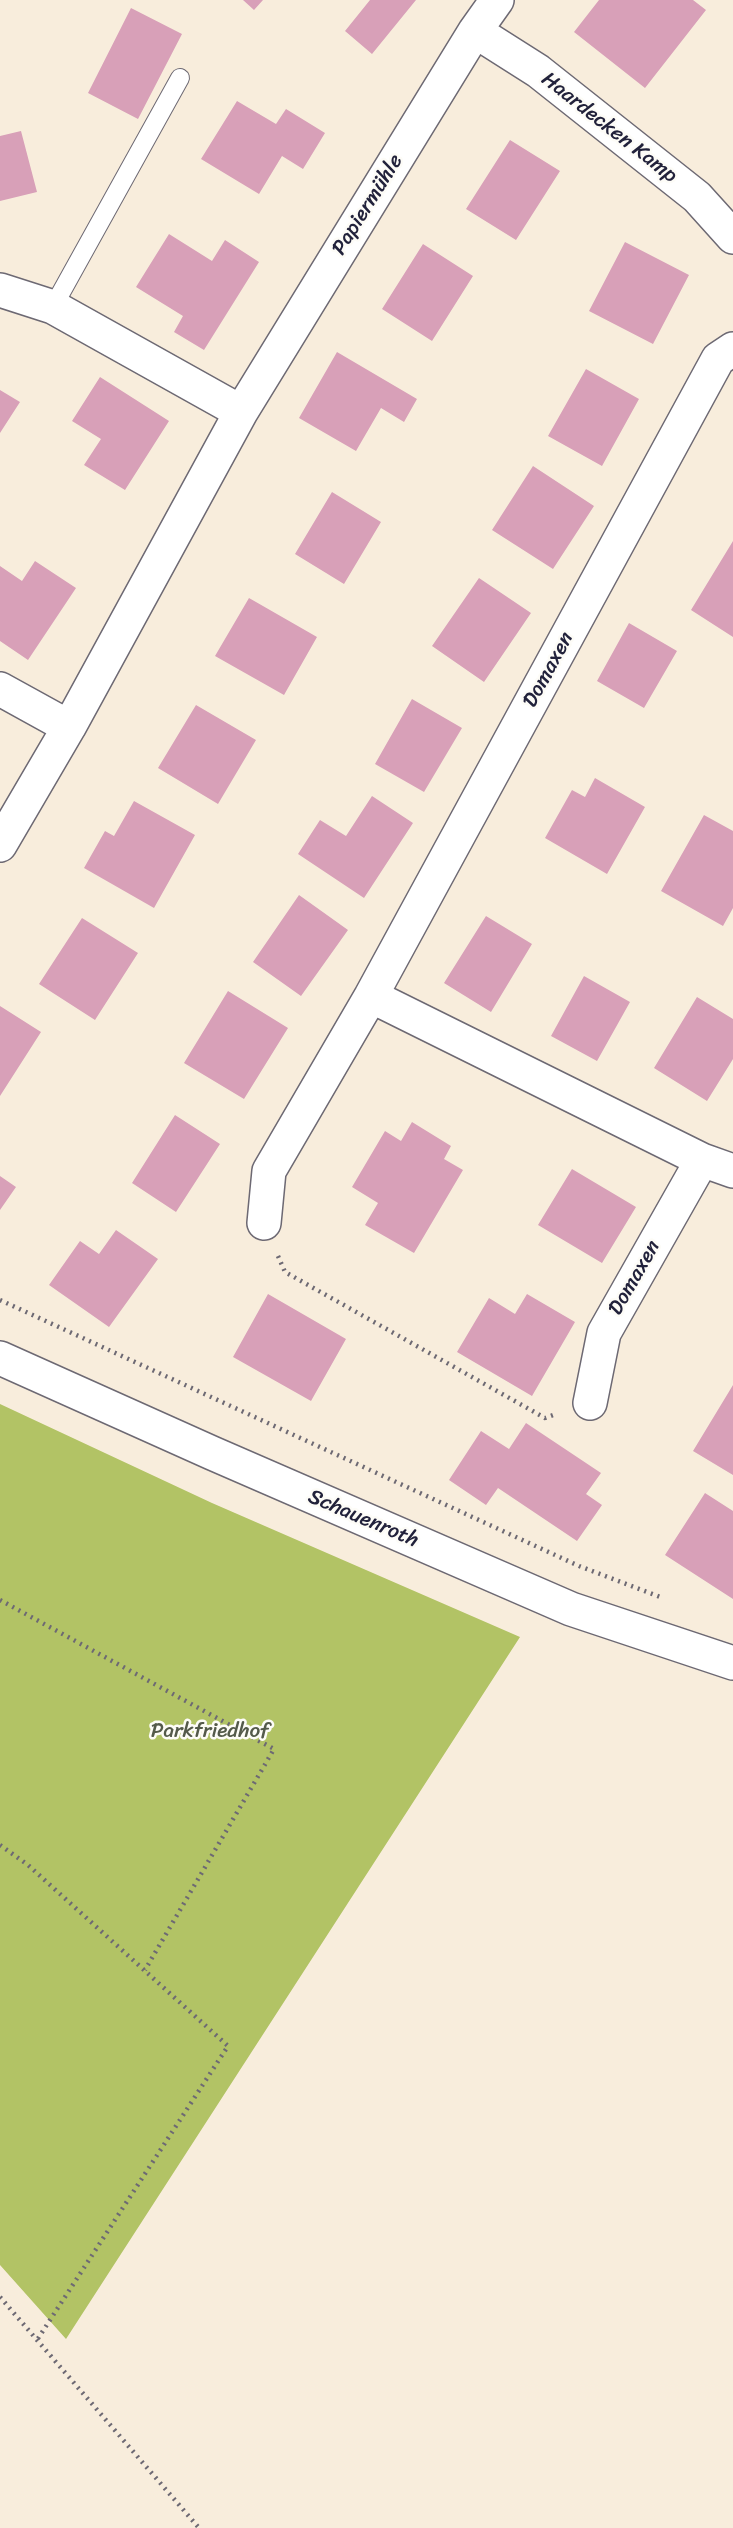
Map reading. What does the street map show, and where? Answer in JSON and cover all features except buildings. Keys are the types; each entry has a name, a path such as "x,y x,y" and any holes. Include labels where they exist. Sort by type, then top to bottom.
{"street":[{"name":"Papiermühle","path":"0,845 69,727 241,412 475,31 497,0"},
{"name":"Haardecken Kamp","path":"475,31 538,71 697,197 733,237"},
{"path":"0,290 53,307 241,412"},
{"name":"Domaxen","path":"264,1223 269,1171 370,996 718,359 733,349"},
{"path":"0,689 69,727"},
{"path":"370,996 702,1160 733,1171"},
{"name":"Domaxen","path":"590,1403 604,1333 702,1160"},
{"name":"Schauenroth","path":"0,1357 570,1609 733,1663"}],"lane":[{"path":"53,307 180,78"}],"path":[{"path":"264,1223 285,1272 545,1418 590,1403"},
{"path":"0,1300 579,1566 669,1600"},
{"path":"0,1600 274,1749 145,1970"},
{"path":"0,1845 28,1865 228,2046 37,2340"},
{"path":"0,2297 200,2528"}],"green space":[{"name":"Parkfriedhof","path":"0,1404 212,1503 520,1637 66,2339 0,2265"}]}
